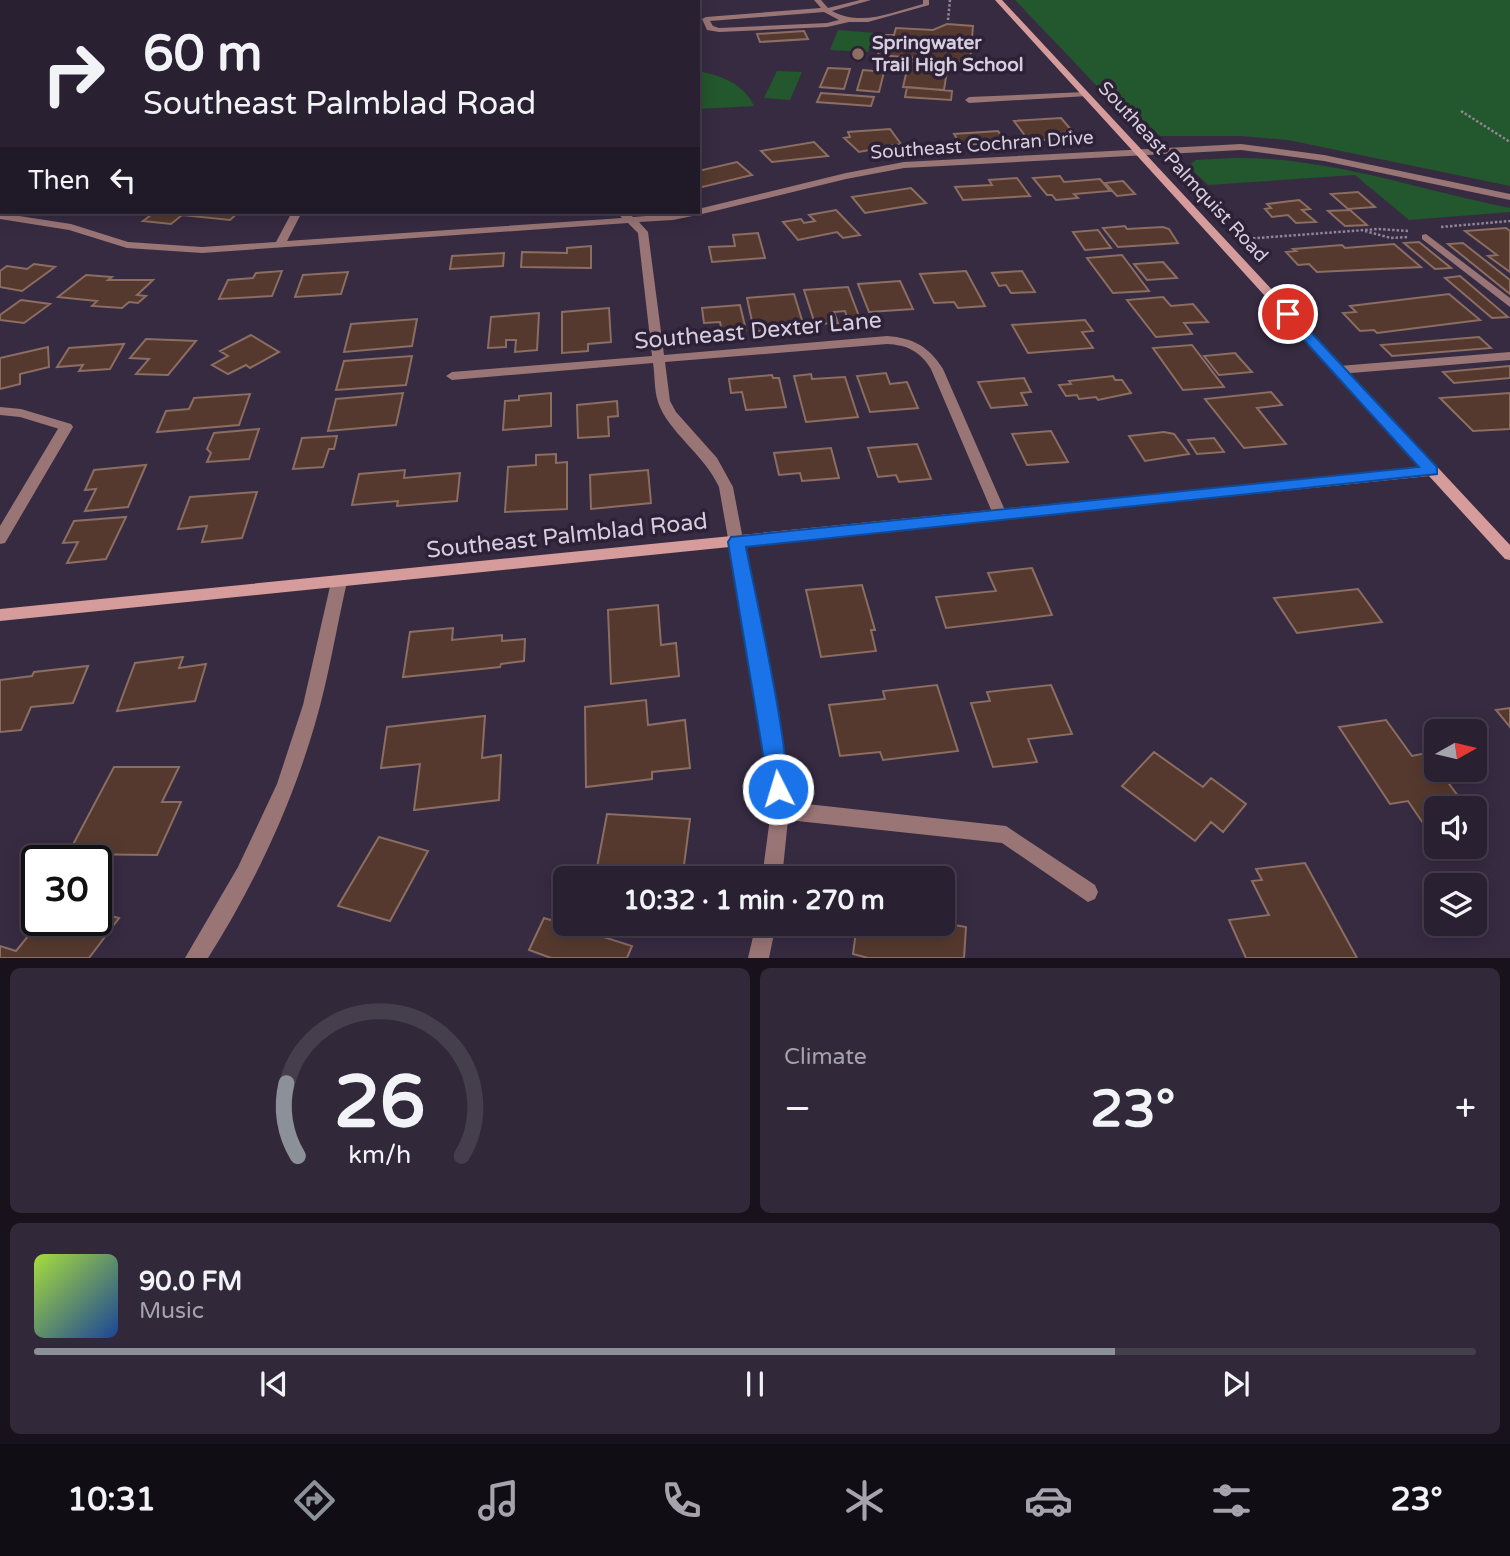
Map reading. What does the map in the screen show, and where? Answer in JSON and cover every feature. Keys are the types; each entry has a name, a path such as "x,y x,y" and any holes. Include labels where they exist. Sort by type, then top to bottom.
{"main road":[{"name":"Southeast Palmquist Road","path":"998,0 1510,555"},
{"name":"Southeast Palmblad Road","path":"0,615 1431,471"}],"street":[{"path":"817,0 827,10 858,24 926,5 926,0"},
{"path":"848,20 827,25 719,30 710,28 706,19 827,10 868,0"},
{"path":"969,100 1085,94"},
{"name":"Southeast Cochran Drive","path":"700,210 726,208 857,172 904,166 1241,147 1280,151 1510,197"},
{"path":"279,246 296,214"},
{"name":"Southeast Cochran Drive","path":"0,216 71,227 127,245 202,250 279,246 652,214"},
{"path":"627,216 643,232 664,401 669,412 713,458 720,470 737,542 774,749 780,810 773,866"},
{"path":"1421,234 1510,304"},
{"name":"Southeast Dexter Lane","path":"452,376 887,340 914,343 926,351 937,369 1000,515"},
{"path":"1339,370 1510,356"},
{"path":"0,411 21,413 65,427 0,539"},
{"path":"195,957 248,869 293,765 308,720 339,582"},
{"path":"780,810 1006,835 1088,892"},
{"path":"758,957 763,936"}],"path":[{"path":"947,20 950,0"},
{"path":"1461,111 1510,142"},
{"path":"1440,227 1510,221"},
{"path":"1220,241 1364,231 1383,227 1394,232 1421,234"},
{"path":"1364,231 1391,238 1421,234"}],"green space":[{"path":"1015,0 1510,0 1510,186 1288,140 1241,136 1160,136 1127,105 1115,105"},
{"path":"838,30 874,33 868,52 830,50"},
{"path":"700,71 738,86 754,106 700,109"},
{"path":"777,71 802,72 790,100 764,98"},
{"path":"1232,158 1302,162 1337,168 1510,208 1510,212 1409,220 1355,175 1208,185 1188,166 1196,160"}],"building":[{"path":"947,24 973,26 970,62 945,61 948,64 944,90 903,87 909,61 927,62 928,59 878,55 882,35 894,35 896,28 933,30"},
{"path":"804,31 808,39 760,42 757,34"},
{"path":"828,68 850,69 844,89 820,87"},
{"path":"863,70 884,72 879,92 857,90"},
{"path":"907,87 952,91 951,100 905,97"},
{"path":"821,93 874,97 871,106 817,102"},
{"path":"1061,118 1073,132 1051,134 1056,139 1029,141 1014,121"},
{"path":"890,129 901,144 859,152 844,138 850,137 848,132"},
{"path":"998,131 1006,142 961,145 954,134"},
{"path":"814,142 828,156 772,162 761,151"},
{"path":"737,162 752,175 700,188 700,171"},
{"path":"1060,176 1064,182 1100,179 1110,191 1074,194 1078,198 1056,200 1052,195 1047,195 1033,178"},
{"path":"1017,178 1030,196 963,200 955,187 992,185 989,180"},
{"path":"1123,181 1135,194 1117,196 1105,183"},
{"path":"911,188 926,203 865,213 852,197"},
{"path":"1358,192 1375,207 1348,209 1331,194"},
{"path":"1299,200 1310,209 1302,210 1316,222 1296,223 1288,215 1272,217 1265,209 1271,208 1267,204"},
{"path":"836,210 860,235 843,238 837,232 798,240 783,222 801,219 804,223 815,221 809,215"},
{"path":"1350,210 1367,225 1345,226 1328,211"},
{"path":"152,214 237,214 230,220 182,215 171,224 143,221"},
{"path":"1125,226 1127,229 1163,227 1169,229 1178,243 1118,247 1103,228"},
{"path":"1506,228 1510,231 1510,272 1488,256 1497,255 1465,231"},
{"path":"1098,230 1111,248 1085,250 1073,232"},
{"path":"758,233 765,258 712,262 709,247 735,246 733,235"},
{"path":"1419,242 1451,268 1435,269 1404,243"},
{"path":"1463,243 1510,280 1510,294 1448,244"},
{"path":"1394,244 1421,267 1317,272 1309,264 1298,265 1286,252 1296,251 1293,249 1342,245 1345,248"},
{"path":"591,246 591,268 521,267 522,252 567,253 567,248"},
{"path":"504,253 503,266 450,269 452,256"},
{"path":"1122,255 1149,291 1113,293 1087,258"},
{"path":"1163,262 1177,278 1147,280 1134,264"},
{"path":"34,264 55,267 22,291 0,287 0,271 7,266 27,269"},
{"path":"282,271 272,296 219,299 228,280 253,278 256,273"},
{"path":"966,271 985,306 958,308 954,302 934,303 920,274"},
{"path":"1022,271 1035,292 1011,293 1006,285 999,286 992,273"},
{"path":"348,272 341,294 295,297 303,275"},
{"path":"86,275 112,277 108,280 153,280 137,295 146,296 138,303 129,302 122,308 92,306 97,301 58,297"},
{"path":"1460,276 1508,317 1492,318 1445,278"},
{"path":"900,281 913,309 869,312 858,284"},
{"path":"848,287 860,319 848,320 845,311 834,312 838,323 815,324 804,290"},
{"path":"794,294 805,330 754,331 747,298"},
{"path":"1449,294 1480,320 1377,333 1374,330 1360,331 1343,313 1356,312 1350,306"},
{"path":"1163,297 1171,306 1193,304 1208,322 1184,323 1192,334 1156,337 1127,300"},
{"path":"21,300 50,304 24,323 0,320 0,315"},
{"path":"740,305 746,330 722,332 720,322 704,323 702,308"},
{"path":"609,308 611,342 588,344 588,351 562,353 562,312"},
{"path":"539,313 537,350 515,352 516,340 506,340 506,347 488,348 491,317"},
{"path":"417,319 412,346 344,352 351,324"},
{"path":"1085,320 1093,331 1082,332 1093,348 1028,353 1012,325"},
{"path":"251,335 279,352 250,368 246,365 228,374 212,365 228,356 220,351"},
{"path":"1479,337 1491,348 1392,356 1381,345"},
{"path":"146,339 196,341 168,375 136,374 149,359 130,358"},
{"path":"124,344 110,369 79,371 83,365 57,367 69,348"},
{"path":"1192,345 1224,387 1183,390 1153,348"},
{"path":"48,347 49,367 20,374 20,384 0,389 0,358"},
{"path":"1235,353 1252,372 1219,375 1204,356"},
{"path":"412,356 406,385 336,390 344,361"},
{"path":"1510,366 1510,378 1454,383 1443,372"},
{"path":"886,373 890,384 907,382 918,408 870,412 857,376"},
{"path":"811,374 812,379 845,377 858,417 806,422 794,376"},
{"path":"772,375 773,378 779,378 786,407 746,410 742,392 731,393 729,379"},
{"path":"1113,376 1115,380 1122,380 1131,393 1098,400 1096,397 1079,399 1077,395 1066,396 1059,385 1071,384 1069,381"},
{"path":"1024,378 1031,392 1021,393 1027,405 991,408 978,382"},
{"path":"1271,392 1282,405 1257,408 1286,444 1244,448 1205,399"},
{"path":"403,393 396,425 328,431 336,399"},
{"path":"551,393 551,426 503,430 505,401 519,400 519,396"},
{"path":"1510,393 1510,429 1473,431 1440,398"},
{"path":"250,394 239,425 157,432 166,411 189,409 194,398"},
{"path":"617,401 618,416 608,417 609,436 578,438 577,405"},
{"path":"259,429 249,459 207,462 211,453 207,449 214,433"},
{"path":"1051,431 1068,462 1027,465 1012,434"},
{"path":"1164,432 1174,434 1189,454 1145,461 1129,436"},
{"path":"337,436 334,449 329,449 323,467 293,469 302,438"},
{"path":"1214,438 1224,452 1197,454 1188,440"},
{"path":"917,444 931,479 899,482 896,475 878,477 868,448"},
{"path":"831,448 839,478 802,481 800,473 779,475 774,453"},
{"path":"556,454 556,463 567,462 567,509 505,512 508,467 536,465 536,455"},
{"path":"146,465 128,507 85,511 96,489 85,490 94,470"},
{"path":"405,470 404,478 460,473 457,501 397,506 398,501 352,505 359,474"},
{"path":"648,470 651,503 591,509 590,475"},
{"path":"257,492 242,538 202,542 207,526 178,529 190,497"},
{"path":"126,517 106,559 67,563 78,542 63,543 74,521"},
{"path":"1032,568 1052,615 946,628 936,597 996,591 988,573"},
{"path":"862,585 875,630 871,630 876,651 821,657 806,590"},
{"path":"1358,589 1382,622 1297,633 1274,598"},
{"path":"658,605 661,645 676,643 679,676 611,684 608,610"},
{"path":"453,628 452,640 502,635 502,641 525,639 524,661 501,664 500,667 403,677 410,632"},
{"path":"183,657 179,668 206,664 195,701 117,711 135,663"},
{"path":"88,666 73,703 31,707 21,730 0,732 0,680 32,676 34,672"},
{"path":"937,685 958,751 883,760 880,752 840,756 829,705 885,699 883,691"},
{"path":"1051,685 1072,734 1028,739 1037,762 993,767 971,703 990,701 987,692"},
{"path":"646,700 648,725 685,720 690,768 652,772 652,779 586,787 585,707"},
{"path":"1510,708 1510,727 1496,710"},
{"path":"485,716 482,758 501,755 499,800 414,810 420,764 381,768 387,727"},
{"path":"1386,720 1412,756 1424,753 1424,782 1448,782 1458,796 1424,796 1424,825 1408,801 1390,804 1339,727"},
{"path":"1154,752 1203,787 1211,778 1246,804 1223,832 1211,822 1195,841 1122,786"},
{"path":"114,767 179,767 162,802 181,802 157,855 112,854 112,845 73,845"},
{"path":"607,814 690,819 684,866 597,866"},
{"path":"379,837 428,851 390,921 338,906"},
{"path":"1305,863 1357,958 1246,958 1229,920 1269,915 1252,881 1262,880 1256,869"},
{"path":"112,916 119,918 112,927"},
{"path":"544,918 553,921 553,936 601,936 632,946 627,958 551,958 529,950"},
{"path":"955,925 966,927 964,958 868,958 853,954 855,936 955,936"},
{"path":"28,936 106,936 89,958 0,958 0,946 16,951"}],"place":[{"name":"Springwater Trail High School","path":"858,54"}],"route":[{"path":"778,789 774,749 737,542 1431,471 1288,314"}]}
